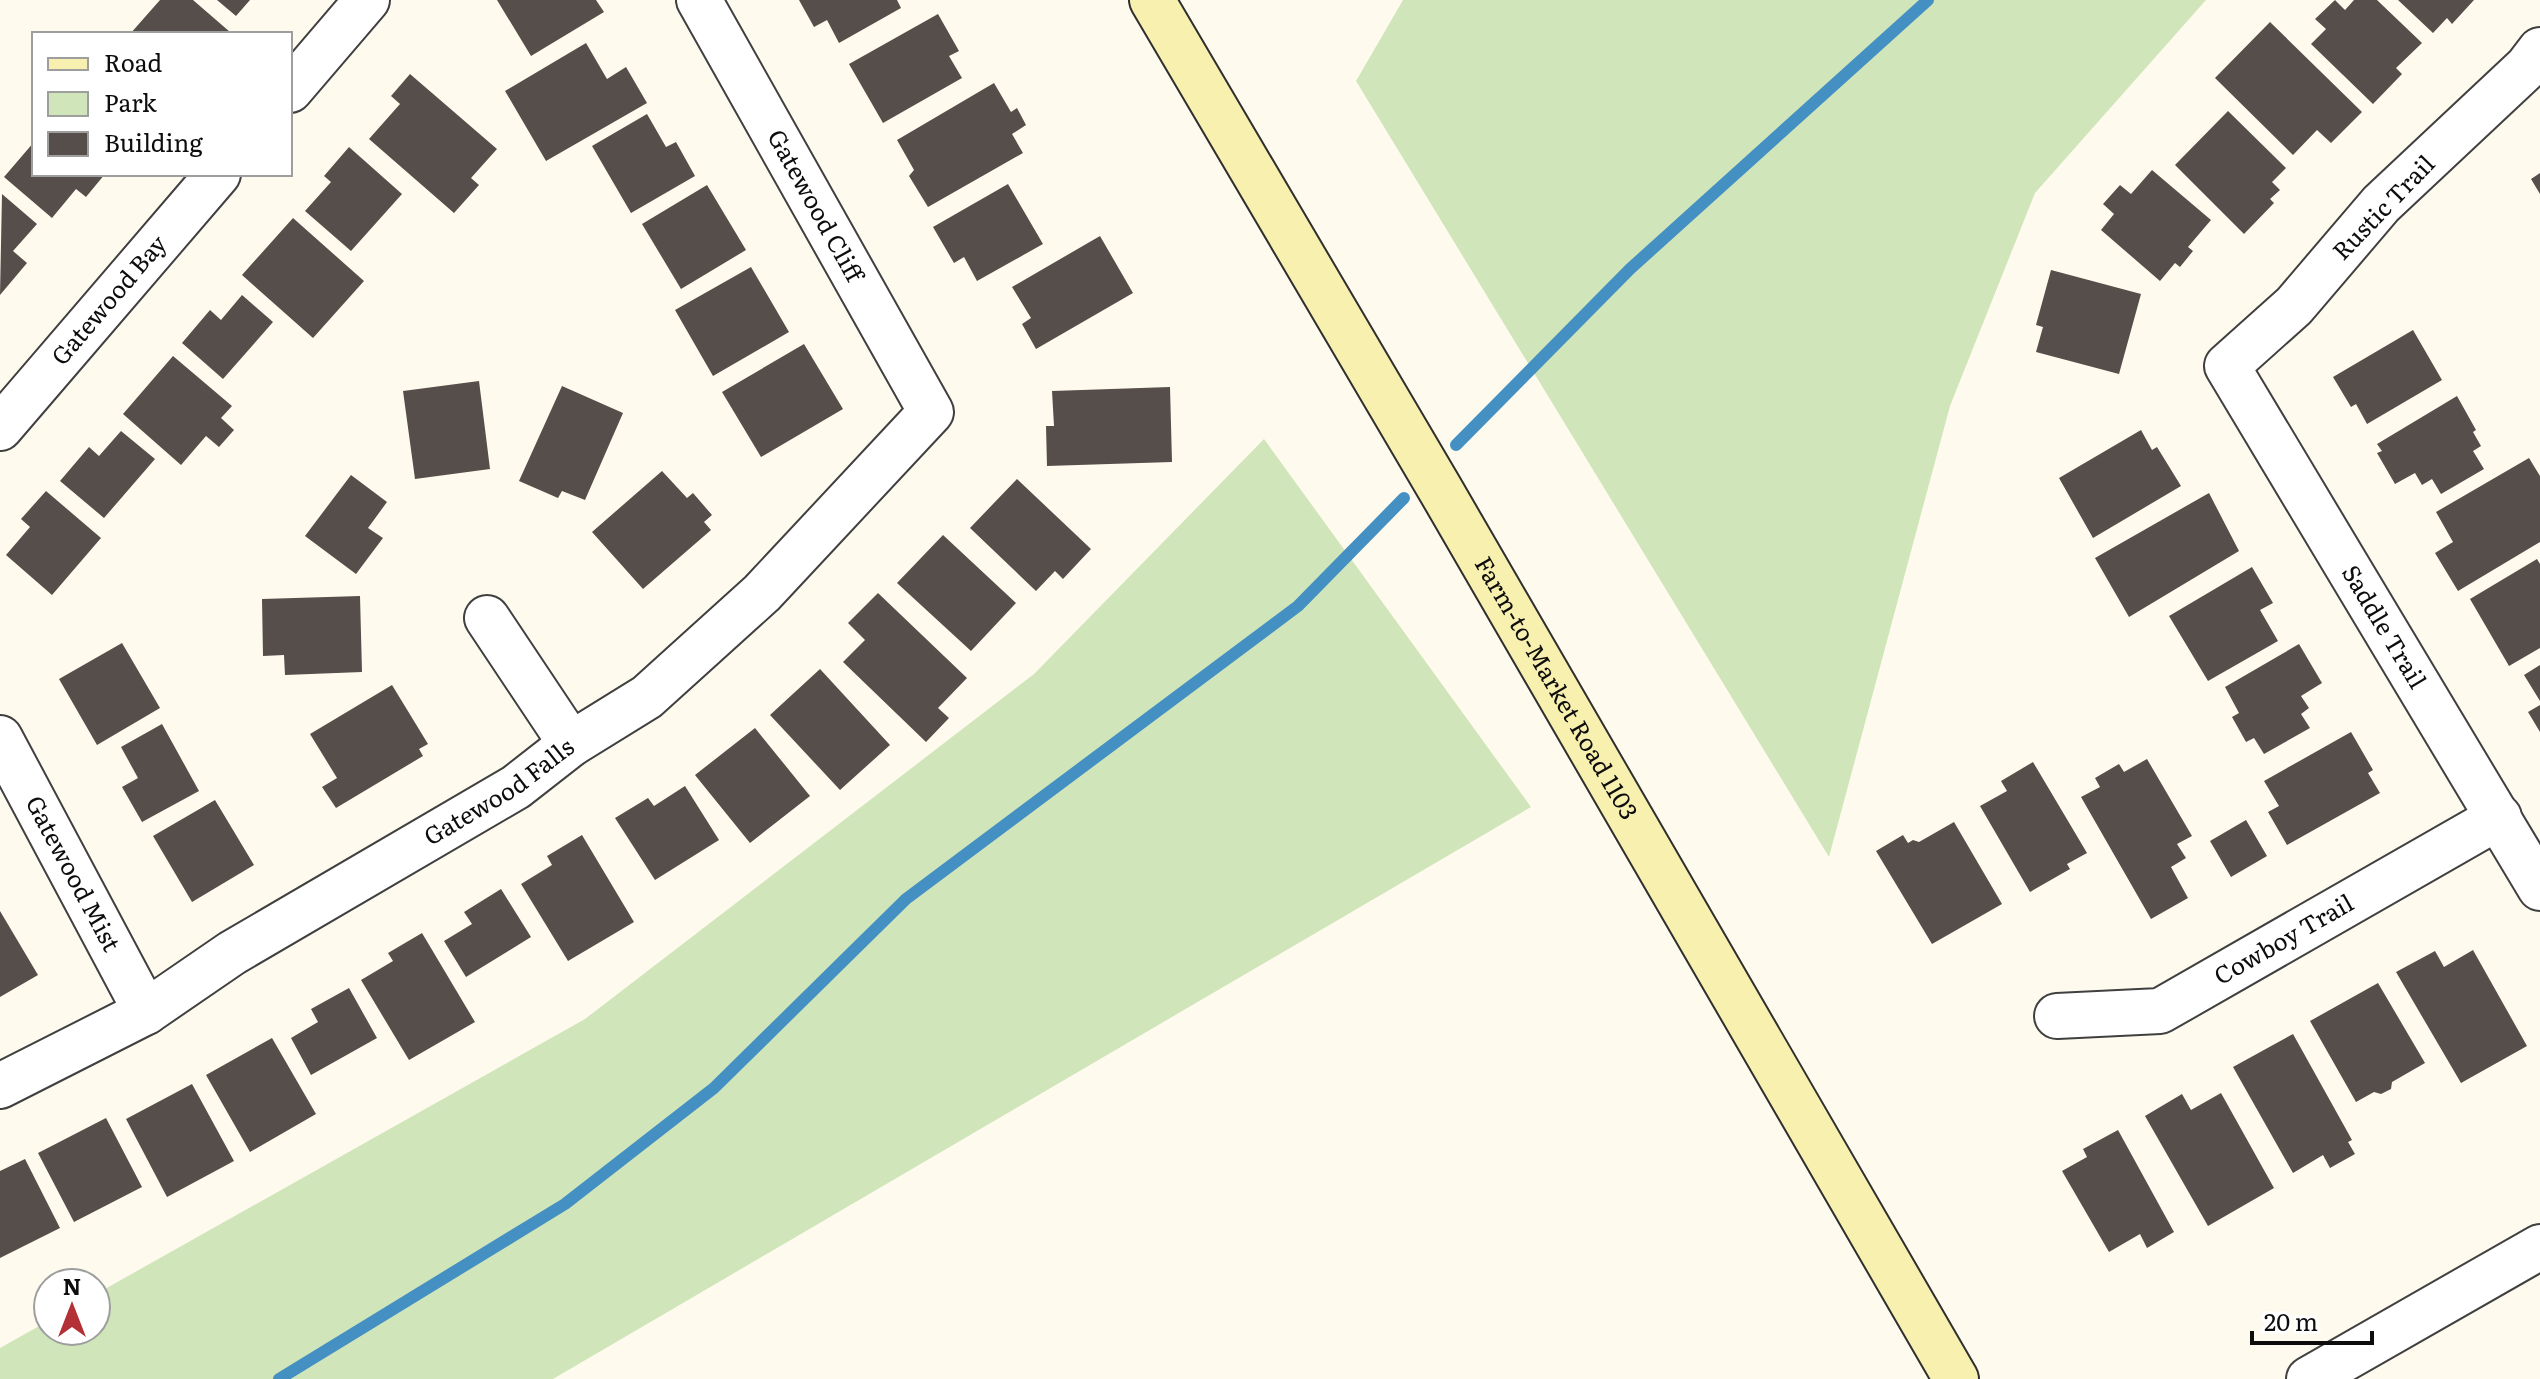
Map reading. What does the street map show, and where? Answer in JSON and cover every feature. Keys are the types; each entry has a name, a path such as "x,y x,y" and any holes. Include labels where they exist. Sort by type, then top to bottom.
{"main road":[{"name":"Farm-to-Market Road 1103","path":"1152,0 1447,500 1956,1379"}],"street":[{"path":"292,88 367,0"},
{"name":"Gatewood Cliff","path":"699,0 931,412"},
{"name":"Rustic Trail","path":"2227,366 2294,306 2381,204 2527,67 2540,50"},
{"name":"Gatewood Bay","path":"0,428 216,176"},
{"name":"Saddle Trail","path":"2227,366 2540,888"},
{"name":"Gatewood Falls","path":"0,1086 146,1012 232,953 516,787 571,744 647,697 762,593 931,412"},
{"path":"487,618 571,744"},
{"name":"Gatewood Mist","path":"0,738 146,1012"},
{"name":"Cowboy Trail","path":"2057,1016 2160,1011 2499,817"},
{"path":"2309,1379 2540,1247"}],"green space":[{"path":"1403,0 2206,0 2035,193 1950,406 1829,857 1356,81"},
{"path":"1264,439 1531,807 553,1379 0,1379 0,1348 32,1330 32,1347 112,1347 112,1285 585,1019 1034,674"}],"building":[{"path":"160,0 193,0 230,32 132,32"},
{"path":"217,0 250,0 236,16"},
{"path":"497,0 596,0 604,12 531,56"},
{"path":"799,0 897,0 901,8 839,43 827,20 814,27"},
{"path":"2335,0 2345,10 2354,0 2377,0 2422,43 2396,68 2402,74 2373,104 2311,44 2326,29 2315,19"},
{"path":"2398,0 2474,0 2452,24 2447,18 2433,33"},
{"path":"938,14 959,51 949,56 962,78 883,123 849,64"},
{"path":"2270,22 2362,112 2331,143 2317,130 2293,155 2215,78"},
{"path":"586,43 607,79 626,67 647,103 546,161 505,91"},
{"path":"410,74 497,149 471,178 479,185 454,213 369,139 400,104 391,96"},
{"path":"994,83 1011,112 1017,108 1026,125 1012,134 1023,153 928,207 909,176 914,170 897,140"},
{"path":"2228,111 2286,168 2272,182 2280,190 2270,199 2274,203 2244,234 2175,165"},
{"path":"647,114 666,147 676,142 695,176 631,213 592,146"},
{"path":"32,144 32,176 103,176 86,197 76,189 52,218 4,177"},
{"path":"349,147 402,194 351,251 305,211 331,182 324,176"},
{"path":"2152,170 2211,220 2188,247 2193,251 2180,267 2175,263 2160,281 2101,230 2114,214 2103,204 2120,185 2131,194"},
{"path":"2540,173 2540,194 2531,179"},
{"path":"1008,184 1043,244 977,281 964,257 954,263 933,227"},
{"path":"707,185 746,250 681,289 642,224"},
{"path":"2,194 37,224 13,251 27,263 0,295"},
{"path":"293,218 364,281 313,338 242,275"},
{"path":"1100,236 1133,293 1036,349 1022,324 1031,318 1012,287"},
{"path":"751,267 789,332 713,376 675,310"},
{"path":"2051,270 2141,294 2119,374 2036,352 2043,327 2036,325"},
{"path":"242,295 273,322 223,379 182,343 210,310 221,320"},
{"path":"2413,330 2442,380 2367,424 2356,404 2351,407 2333,377"},
{"path":"804,344 843,409 761,457 722,392"},
{"path":"173,356 232,406 221,418 234,430 219,447 206,436 181,465 123,414"},
{"path":"479,381 490,469 415,479 403,391"},
{"path":"562,386 623,413 585,500 562,491 558,498 519,481"},
{"path":"1170,387 1172,462 1047,466 1046,426 1054,426 1052,391"},
{"path":"2457,396 2476,430 2473,432 2481,446 2473,451 2484,469 2441,494 2432,479 2422,485 2415,473 2395,484 2377,453 2382,451 2377,444"},
{"path":"2141,430 2152,450 2157,447 2181,486 2093,538 2059,478"},
{"path":"121,431 155,459 104,518 60,481 89,447 99,456"},
{"path":"2529,458 2540,476 2540,542 2458,591 2435,553 2453,542 2436,512"},
{"path":"662,471 687,498 693,493 712,515 704,522 711,530 643,589 592,532"},
{"path":"351,475 387,502 368,528 383,538 356,574 305,536"},
{"path":"1017,479 1091,549 1063,579 1055,571 1036,591 970,528"},
{"path":"46,491 101,538 52,595 6,555 30,527 21,519"},
{"path":"2209,493 2239,551 2129,617 2095,558"},
{"path":"943,535 1016,603 971,651 897,583"},
{"path":"2537,559 2540,564 2540,648 2509,666 2470,599"},
{"path":"2252,567 2273,603 2260,610 2278,641 2208,681 2169,616"},
{"path":"878,593 967,678 938,708 949,718 926,742 843,662 865,640 848,623"},
{"path":"360,596 362,672 285,675 284,655 263,656 262,599"},
{"path":"122,643 160,708 97,745 59,679"},
{"path":"2299,644 2322,683 2301,696 2309,708 2301,714 2310,728 2264,754 2254,738 2246,742 2232,717 2239,713 2225,687"},
{"path":"2540,665 2540,701 2524,675"},
{"path":"820,669 890,745 840,790 770,715"},
{"path":"392,685 428,744 419,749 423,756 336,808 322,787 337,778 310,734"},
{"path":"2540,705 2540,732 2528,712"},
{"path":"162,724 199,791 142,822 122,787 138,778 121,747"},
{"path":"755,728 810,796 750,843 695,775"},
{"path":"2351,732 2373,770 2368,773 2380,793 2287,845 2268,812 2279,806 2264,781"},
{"path":"2147,759 2192,836 2177,844 2186,858 2171,867 2188,898 2151,919 2081,797 2100,787 2095,778 2119,764 2124,772"},
{"path":"2033,762 2087,853 2067,864 2070,869 2030,892 1980,806 2007,791 2001,781"},
{"path":"685,786 719,840 655,880 615,818 648,798 654,806"},
{"path":"215,800 254,865 192,902 153,836"},
{"path":"2246,820 2267,856 2231,877 2210,841"},
{"path":"1954,822 2002,904 1932,944 1876,851 1903,835 1908,843 1913,840 1919,842"},
{"path":"582,835 634,922 568,961 521,884 552,865 547,856"},
{"path":"501,889 531,937 466,977 444,941 472,924 464,912"},
{"path":"0,911 38,975 0,997"},
{"path":"422,933 475,1022 409,1060 361,980 393,961 388,953"},
{"path":"2473,950 2527,1046 2461,1083 2396,972 2435,951 2444,967"},
{"path":"2378,983 2425,1063 2392,1082 2391,1089 2381,1094 2374,1092 2356,1102 2310,1021"},
{"path":"349,988 377,1038 311,1075 291,1038 318,1022 311,1009"},
{"path":"2293,1034 2352,1140 2348,1142 2355,1154 2330,1168 2323,1155 2293,1173 2233,1067"},
{"path":"272,1038 316,1114 250,1152 206,1075"},
{"path":"192,1084 234,1161 167,1197 126,1119"},
{"path":"2221,1093 2274,1188 2208,1226 2145,1116 2182,1094 2191,1110"},
{"path":"106,1118 142,1187 74,1222 38,1153"},
{"path":"2118,1130 2174,1232 2147,1248 2140,1234 2109,1252 2062,1171 2087,1157 2083,1149"},
{"path":"25,1159 60,1228 0,1258 0,1171"}],"waterway":[{"path":"1456,445 1630,269 1928,0"},
{"path":"279,1379 565,1204 714,1088 906,899 1298,606 1404,498"}]}
